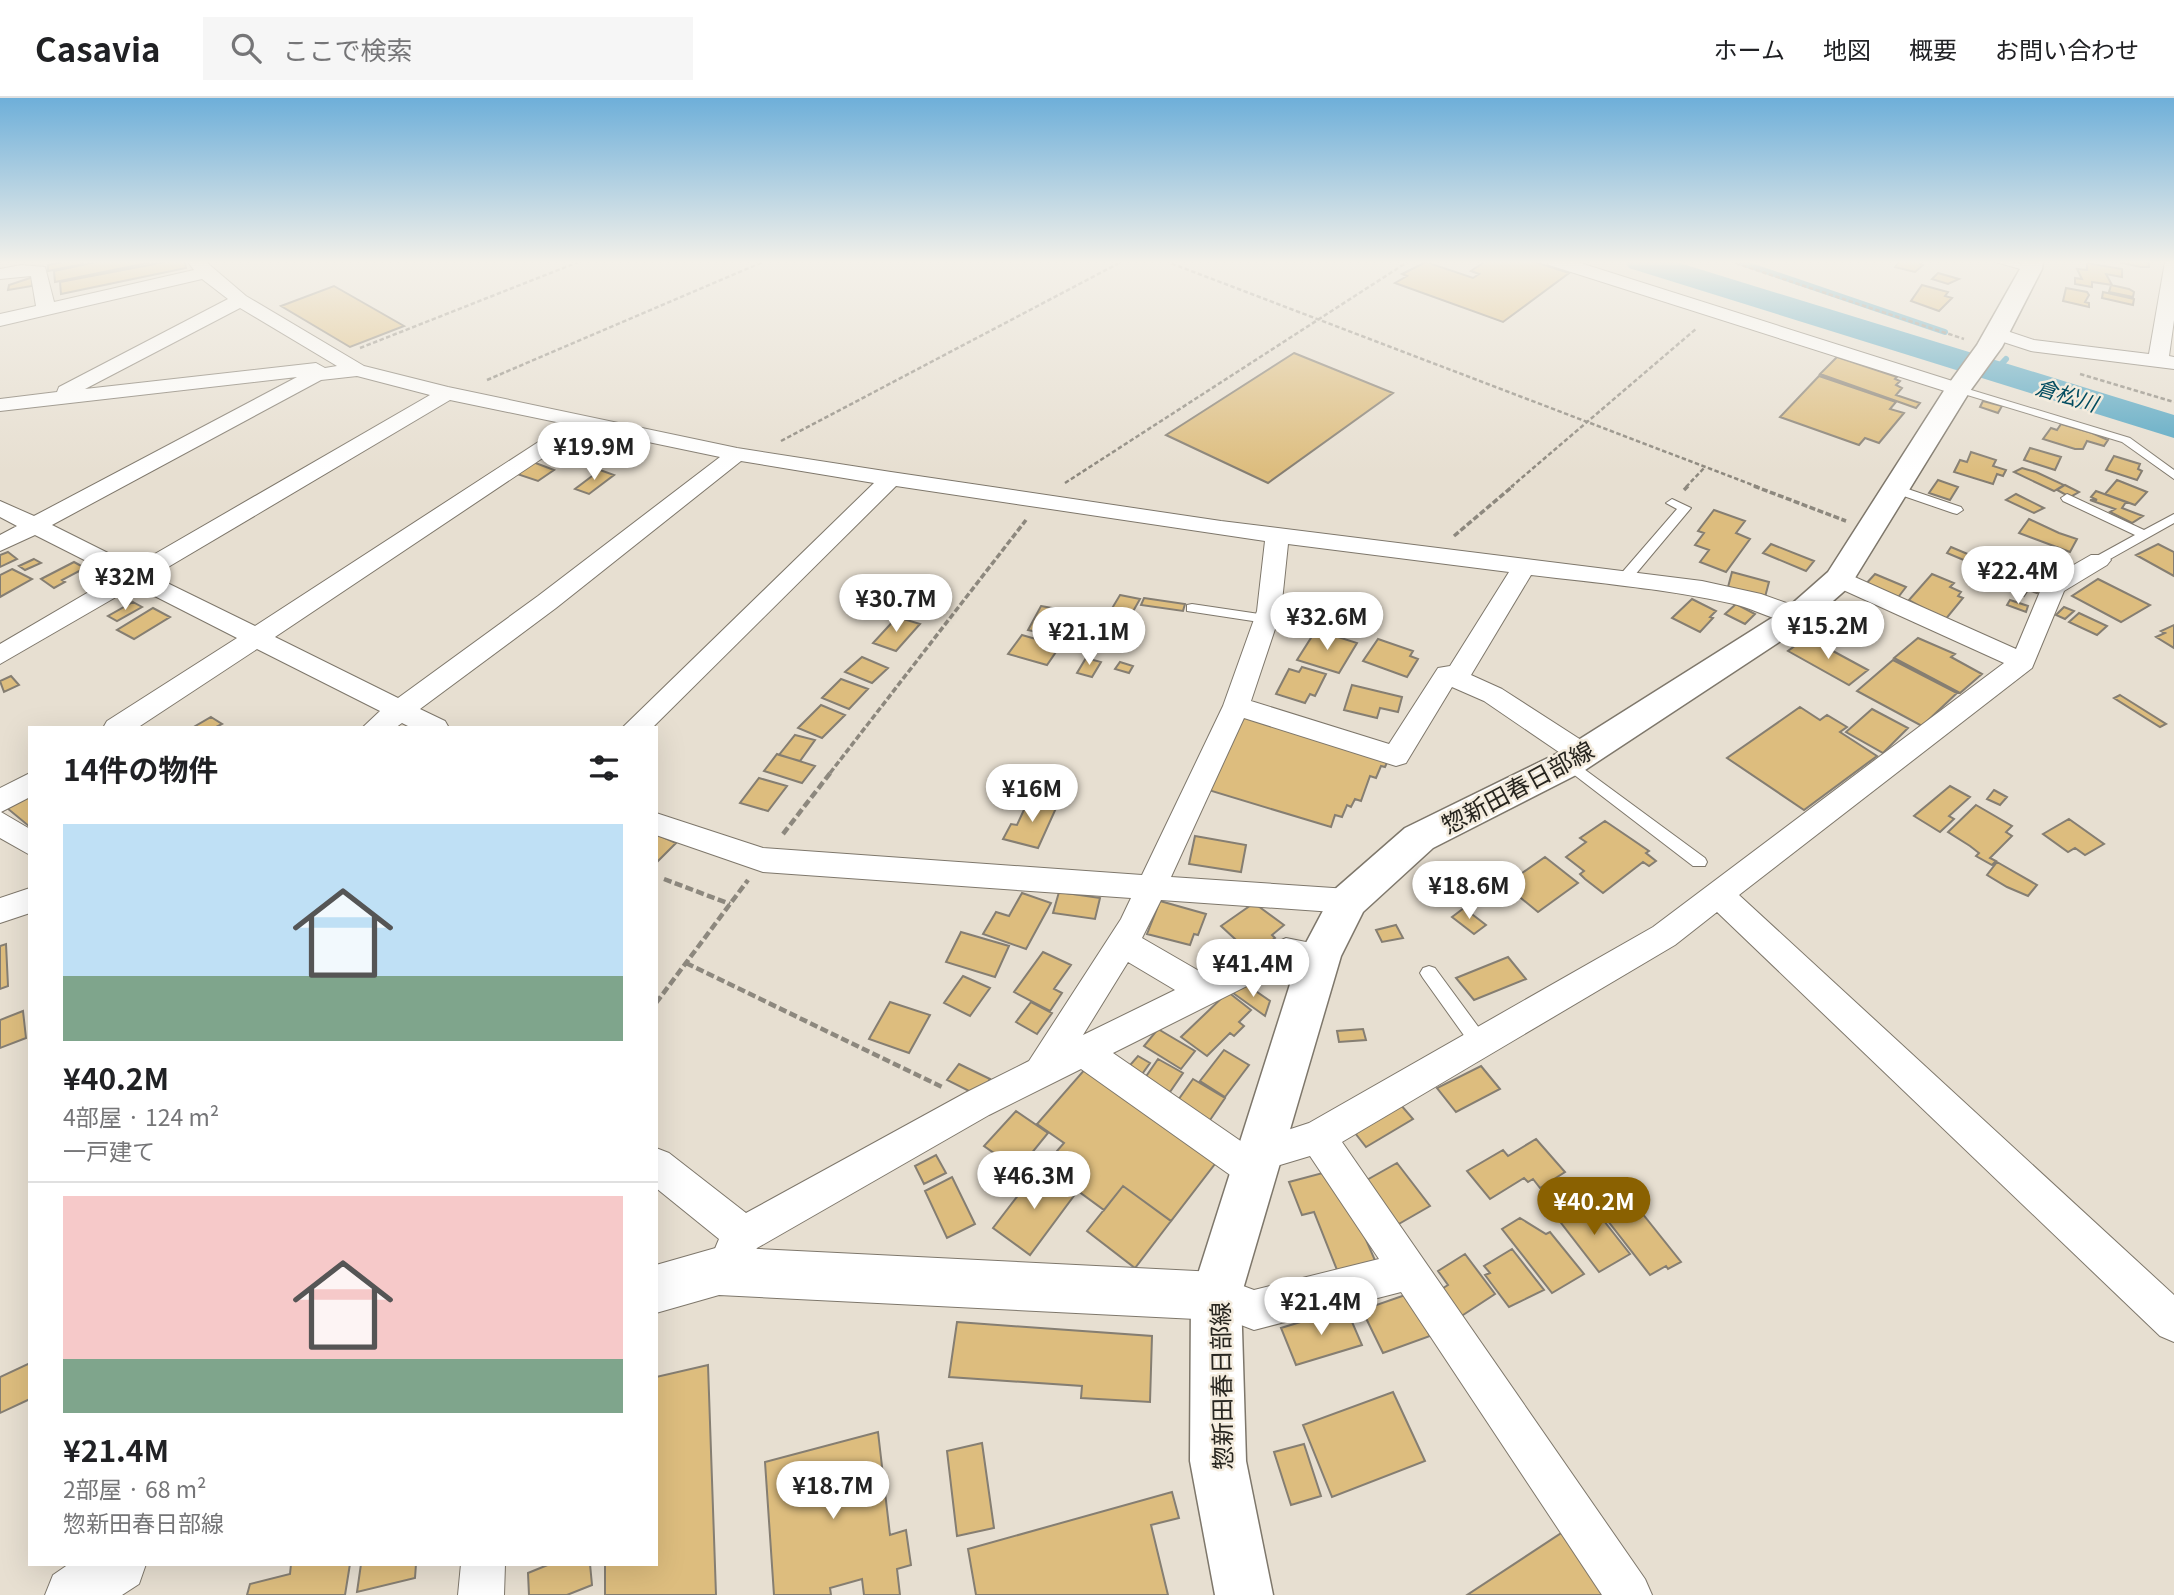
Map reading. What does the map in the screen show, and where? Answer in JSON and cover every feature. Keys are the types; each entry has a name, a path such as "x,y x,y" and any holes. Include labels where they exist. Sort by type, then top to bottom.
{"main road":[{"name":"惣新田春日部線","path":"1244,1595 1218,1461 1216,1296 1320,956 1348,901 1383,867 1419,838 1576,758 1797,616 1839,579 1997,331"}],"street":[{"path":"0,425 180,331"},
{"path":"291,331 346,364 453,395 747,456 1277,535 1714,591 1752,600 1797,616"},
{"path":"1771,331 1958,389"},
{"path":"1992,340 2166,362 2168,331"},
{"path":"0,405 346,364"},
{"path":"0,544 316,375 346,364"},
{"path":"0,656 453,395"},
{"path":"120,726 551,446 583,421"},
{"path":"379,726 747,456"},
{"path":"638,726 891,479"},
{"path":"0,508 431,726"},
{"path":"1040,1074 1123,943 1236,706 1266,620 1277,535"},
{"path":"1085,1053 1256,1163 1318,1137 1664,936 2023,662 2053,587 2099,560"},
{"path":"1456,678 1525,565"},
{"path":"1839,579 2023,662"},
{"path":"1236,706 1396,756 1447,674 1493,695 1576,758"},
{"path":"0,802 28,784"},
{"path":"0,823 28,843"},
{"path":"658,825 763,860 1348,901"},
{"path":"1719,895 2174,1322"},
{"path":"0,911 28,901"},
{"path":"1123,943 1206,992"},
{"path":"658,1288 732,1253 977,1104 1085,1053 1286,951 1320,956"},
{"path":"1318,1137 1629,1595"},
{"path":"658,1167 732,1253 1216,1296 1254,1310 1410,1271"},
{"path":"481,1595 483,1566"}],"lane":[{"path":"1958,389 2126,440 2174,476"},
{"path":"1896,489 1957,510"},
{"path":"2067,498 2144,534"},
{"path":"1624,579 1685,508 1672,503"},
{"path":"2099,560 2174,518"},
{"path":"1192,608 1266,620"},
{"path":"1576,758 1699,862"},
{"path":"1429,973 1479,1042"}],"path":[{"path":"346,364 421,331"},
{"path":"453,395 602,331"},
{"path":"747,456 990,331"},
{"path":"658,1000 763,860 1042,500 1302,331"},
{"path":"1347,331 1870,530"},
{"path":"1444,555 1450,539 1692,331"},
{"path":"1961,331 1992,340"},
{"path":"664,879 730,904"},
{"path":"686,963 977,1104"}],"building":[{"path":"323,331 392,331 350,347"},
{"path":"1294,353 1393,393 1268,483 1166,435"},
{"path":"1837,357 1897,377 1895,379 1900,381 1896,385 1902,388 1896,395 1920,403 1916,408 1820,374"},
{"path":"1819,376 1896,402 1890,409 1904,413 1879,443 1865,438 1859,445 1780,417"},
{"path":"1983,401 2002,406 1998,413 1980,407"},
{"path":"2061,424 2108,440 2104,446 2087,441 2083,449 2075,449 2043,439 2051,428 2057,430"},
{"path":"578,434 599,440 581,456 558,448"},
{"path":"603,447 618,452 604,462 590,457"},
{"path":"2030,448 2061,457 2055,470 2024,460"},
{"path":"1971,452 1996,460 1993,466 2006,470 2003,476 1997,474 1993,484 1954,472 1960,460 1967,462"},
{"path":"2114,456 2140,464 2138,469 2142,471 2137,480 2106,470"},
{"path":"533,462 554,470 538,481 517,474"},
{"path":"2022,468 2064,485 2054,491 2014,472"},
{"path":"600,470 614,475 589,494 575,489"},
{"path":"1938,480 1958,487 1950,500 1929,493"},
{"path":"2117,480 2147,492 2135,505 2105,494"},
{"path":"2065,485 2079,492 2070,497 2057,490"},
{"path":"2096,491 2126,502 2122,508 2143,516 2132,523 2110,512 2115,509 2090,500 2097,500 2091,497"},
{"path":"2016,494 2044,508 2034,513 2006,500"},
{"path":"1714,510 1745,521 1736,533 1750,539 1726,572 1700,562 1709,550 1695,545 1704,533 1698,531"},
{"path":"2029,519 2077,539 2070,552 2019,533"},
{"path":"1771,544 1814,561 1806,571 1763,553"},
{"path":"2158,544 2174,552 2174,576 2136,555"},
{"path":"1951,547 1970,555 1966,561 1947,553"},
{"path":"8,552 17,559 0,567 0,555"},
{"path":"34,559 41,563 25,570 19,566"},
{"path":"74,562 85,568 62,580 65,582 54,588 41,579"},
{"path":"1990,562 2043,583 2037,593 2028,590 2024,596 1979,578"},
{"path":"12,569 32,579 0,597 0,575"},
{"path":"1732,572 1769,582 1765,597 1728,587"},
{"path":"1875,574 1906,587 1896,600 1864,586"},
{"path":"1932,574 1954,583 1950,587 1961,592 1958,596 1963,598 1945,620 1909,600"},
{"path":"2098,579 2150,605 2121,622 2072,596"},
{"path":"1120,595 1140,599 1131,615 1111,610"},
{"path":"1144,598 1185,604 1183,611 1141,605"},
{"path":"1692,599 1716,611 1700,632 1672,618"},
{"path":"2010,600 2028,606 2026,612 2007,605"},
{"path":"133,602 142,607 117,621 108,616"},
{"path":"1736,604 1755,614 1745,624 1725,614"},
{"path":"1041,606 1069,611 1056,636 1028,630"},
{"path":"2064,607 2074,611 2065,619 2056,615"},
{"path":"153,608 170,617 134,639 117,630"},
{"path":"2079,613 2107,626 2097,635 2069,622"},
{"path":"897,617 920,624 896,651 873,643"},
{"path":"2174,625 2174,648 2156,637 2165,633 2161,631"},
{"path":"1316,630 1357,643 1339,673 1297,660"},
{"path":"1022,635 1060,646 1047,665 1008,654"},
{"path":"1807,637 1868,670 1849,685 1788,651"},
{"path":"1918,638 1955,654 1951,657 1982,674 1960,693 1894,658"},
{"path":"1378,639 1413,651 1410,656 1418,659 1407,677 1363,661"},
{"path":"862,657 888,668 872,683 845,672"},
{"path":"1086,658 1101,662 1092,677 1077,673"},
{"path":"1893,660 1957,693 1922,726 1857,691"},
{"path":"1120,662 1133,666 1129,673 1115,669"},
{"path":"1302,667 1326,674 1315,696 1310,694 1305,703 1276,694 1289,669 1299,672"},
{"path":"11,676 19,685 4,692 0,681"},
{"path":"841,679 868,689 849,709 822,698"},
{"path":"1352,685 1402,697 1398,712 1380,708 1377,718 1344,710"},
{"path":"2120,695 2166,724 2160,727 2114,698"},
{"path":"821,705 845,715 822,738 798,728"},
{"path":"1800,707 1820,720 1827,715 1847,727 1840,732 1877,756 1804,810 1727,758"},
{"path":"1872,709 1908,728 1883,753 1846,732"},
{"path":"1241,716 1389,758 1385,767 1381,766 1376,778 1370,776 1361,801 1355,799 1351,807 1347,805 1342,817 1335,815 1331,827 1205,789"},
{"path":"211,717 222,724 218,726 195,726"},
{"path":"795,735 815,740 800,761 779,755"},
{"path":"777,754 815,766 802,783 764,771"},
{"path":"759,778 787,786 768,811 740,803"},
{"path":"1950,786 1970,797 1949,816 1954,819 1940,832 1914,816"},
{"path":"1994,790 2007,797 2000,805 1987,799"},
{"path":"28,796 28,825 7,808"},
{"path":"1029,799 1057,806 1038,848 1003,839 1011,824 1017,825"},
{"path":"1976,805 2012,826 2006,832 2012,836 1990,858 1996,861 1992,865 1976,856 1979,853 1948,832"},
{"path":"2069,819 2104,844 2085,855 2075,848 2068,852 2043,834"},
{"path":"1605,821 1649,851 1646,853 1656,861 1649,866 1643,862 1603,893 1580,874 1584,871 1566,857 1586,842 1580,838"},
{"path":"658,835 676,843 658,861"},
{"path":"1195,836 1246,845 1241,872 1189,864"},
{"path":"1545,857 1578,883 1538,912 1505,885"},
{"path":"1997,862 2037,885 2028,896 2007,887 1987,875"},
{"path":"1059,892 1100,898 1095,919 1053,913"},
{"path":"1022,893 1051,903 1026,949 983,934 996,912 1009,916"},
{"path":"1160,901 1206,914 1198,935 1194,934 1190,945 1147,934"},
{"path":"1254,903 1284,925 1272,935 1275,938 1257,952 1252,948 1248,951 1221,926"},
{"path":"1464,908 1486,925 1474,934 1452,917"},
{"path":"1396,925 1403,938 1382,942 1376,930"},
{"path":"961,932 1009,946 995,977 946,962"},
{"path":"6,944 8,986 0,989 0,946"},
{"path":"1043,952 1071,965 1054,989 1062,993 1050,1011 1014,992"},
{"path":"1508,957 1526,979 1474,1000 1456,978"},
{"path":"963,976 990,988 970,1016 944,1003"},
{"path":"1244,983 1270,1001 1265,1016 1233,993"},
{"path":"1228,992 1251,1010 1239,1022 1244,1026 1234,1036 1230,1033 1207,1056 1181,1037"},
{"path":"890,1002 930,1015 909,1053 869,1039"},
{"path":"1031,1002 1052,1013 1037,1034 1016,1022"},
{"path":"23,1011 26,1038 0,1048 0,1020"},
{"path":"1158,1029 1195,1051 1181,1069 1144,1046"},
{"path":"1363,1029 1366,1040 1339,1042 1337,1031"},
{"path":"1224,1050 1249,1065 1225,1097 1200,1081"},
{"path":"1138,1056 1150,1063 1137,1081 1124,1072"},
{"path":"1158,1059 1183,1073 1170,1092 1145,1078"},
{"path":"959,1064 990,1079 979,1096 947,1080"},
{"path":"1481,1066 1500,1089 1456,1112 1437,1088"},
{"path":"1086,1068 1218,1160 1171,1221 1123,1186 1104,1210 1044,1166 1064,1143 1037,1124"},
{"path":"1193,1079 1225,1098 1208,1123 1176,1103"},
{"path":"1394,1097 1413,1119 1366,1147 1348,1124"},
{"path":"1016,1111 1048,1133 1018,1170 984,1146"},
{"path":"1536,1139 1565,1172 1540,1188 1533,1179 1528,1182 1524,1178 1490,1199 1467,1171 1503,1150 1508,1156"},
{"path":"936,1155 946,1173 924,1184 915,1166"},
{"path":"1397,1163 1430,1206 1397,1225 1365,1181"},
{"path":"1039,1168 1076,1193 1030,1255 993,1228"},
{"path":"1330,1171 1342,1184 1377,1265 1339,1275 1314,1212 1302,1215 1289,1182"},
{"path":"952,1177 975,1224 947,1238 925,1191"},
{"path":"1123,1186 1171,1221 1135,1268 1087,1231"},
{"path":"1622,1188 1681,1262 1668,1269 1666,1266 1650,1275 1594,1203"},
{"path":"1589,1202 1630,1254 1599,1272 1558,1219"},
{"path":"1520,1218 1546,1234 1550,1232 1584,1274 1552,1293 1502,1229"},
{"path":"1512,1249 1544,1290 1509,1307 1485,1275 1490,1273 1484,1266"},
{"path":"1465,1254 1495,1294 1460,1317 1440,1290 1448,1285 1438,1271"},
{"path":"1408,1294 1430,1336 1383,1353 1362,1310"},
{"path":"1346,1308 1362,1345 1296,1365 1281,1328"},
{"path":"957,1322 1152,1336 1150,1402 1081,1398 1082,1386 949,1377"},
{"path":"28,1364 28,1400 0,1413 0,1377"},
{"path":"708,1365 716,1595 605,1595 605,1566 658,1566 658,1377"},
{"path":"1393,1392 1425,1461 1332,1497 1303,1425"},
{"path":"878,1432 890,1535 906,1530 911,1565 897,1569 900,1595 864,1595 862,1579 830,1588 831,1595 774,1595 765,1462"},
{"path":"982,1443 994,1528 957,1536 947,1451"},
{"path":"1304,1444 1321,1496 1291,1505 1274,1452"},
{"path":"1172,1492 1179,1518 1151,1525 1168,1595 976,1595 968,1549"},
{"path":"1569,1528 1614,1595 1467,1595"},
{"path":"291,1566 350,1566 345,1595 247,1595 250,1584 290,1574"},
{"path":"361,1566 416,1566 415,1578 357,1592"},
{"path":"545,1566 590,1566 592,1585 567,1595 529,1595 528,1573"}],"waterway":[{"name":"倉松川","path":"1865,331 2174,427"},
{"path":"1994,372 2006,359"}]}
